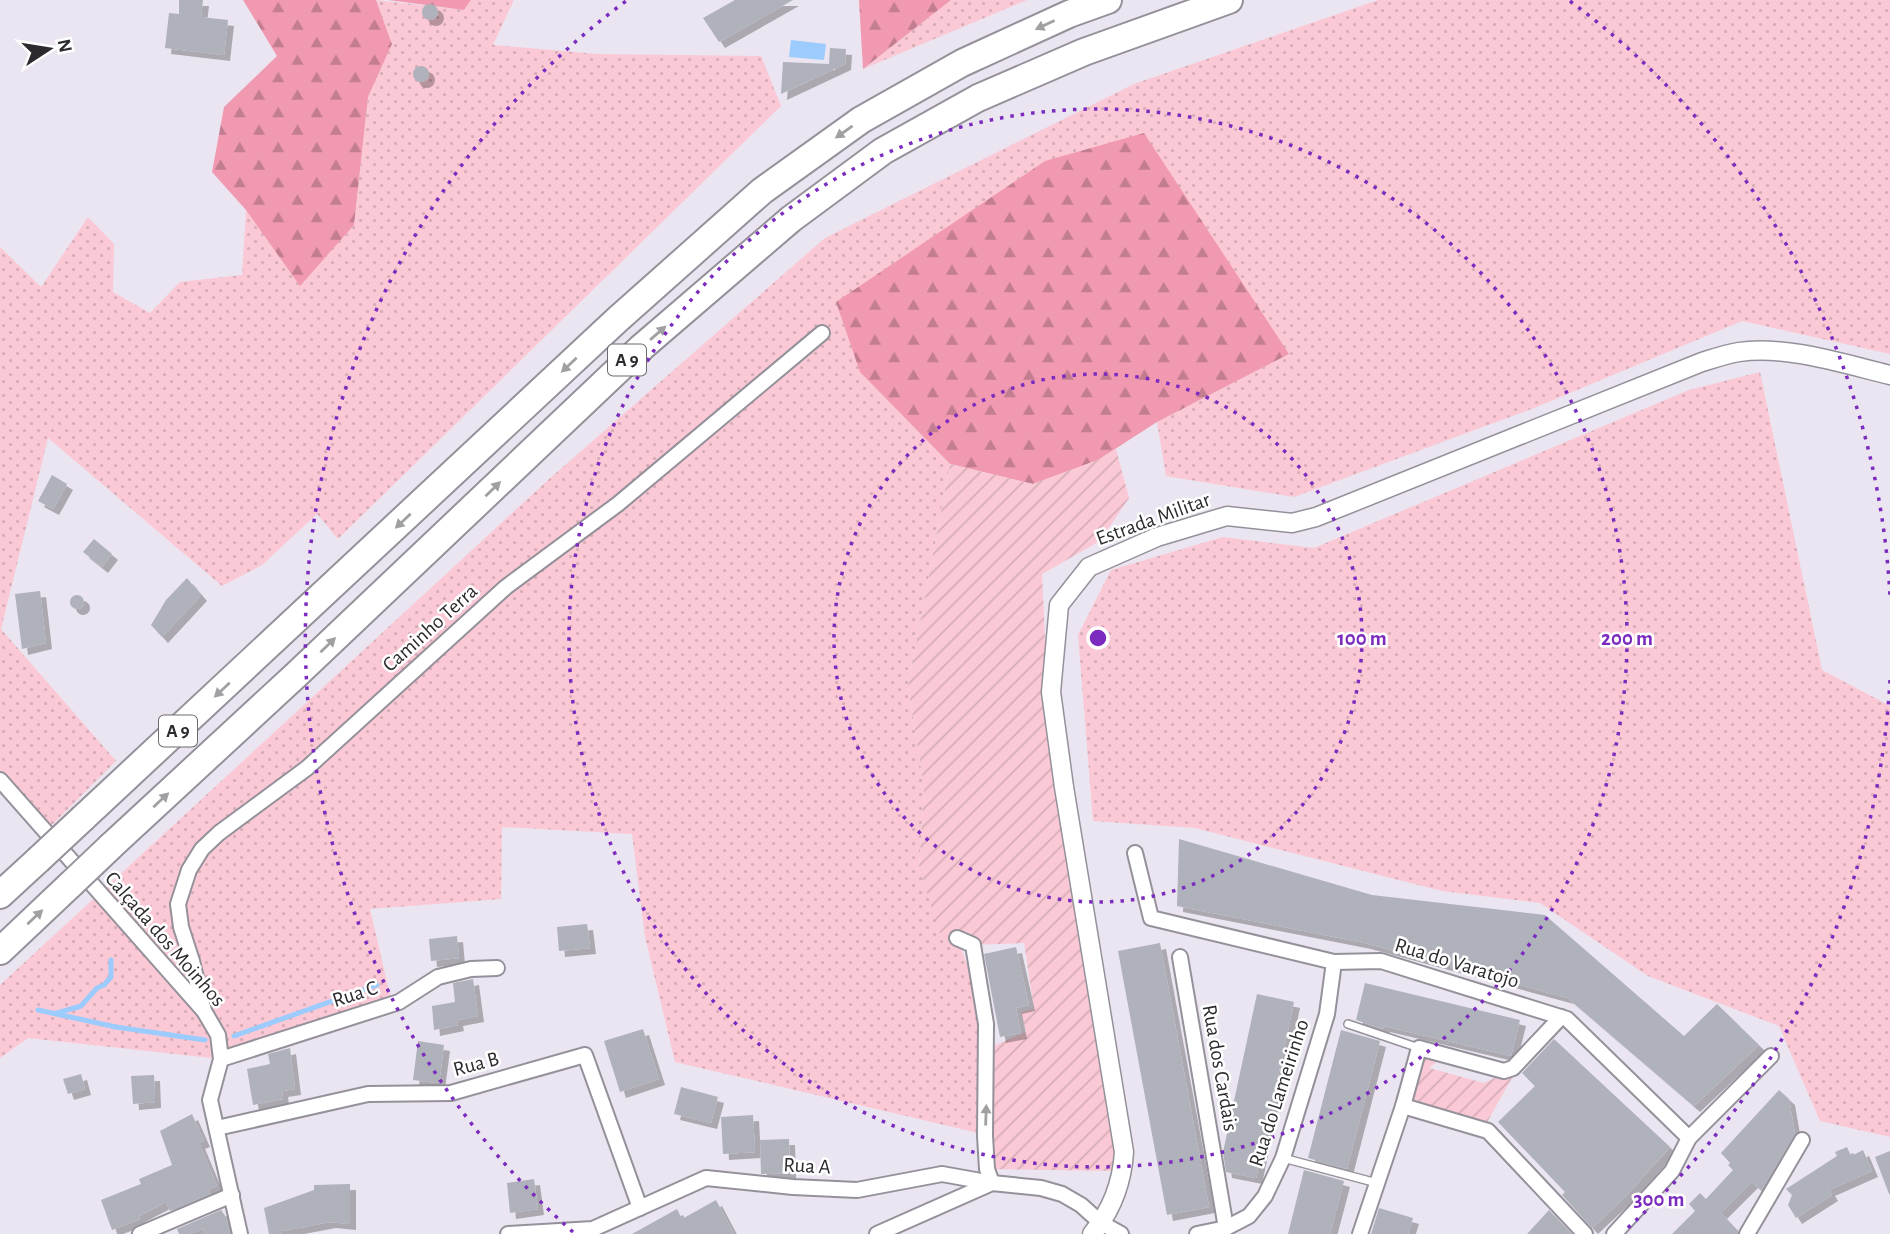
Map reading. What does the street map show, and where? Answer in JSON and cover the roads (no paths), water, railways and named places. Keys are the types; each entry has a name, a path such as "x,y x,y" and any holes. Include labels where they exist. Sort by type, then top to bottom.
{"highway":[{"name":"A 9","path":"0,895 618,319 762,191 862,120 962,63 1069,14 1108,0"},
{"name":"A 9","path":"0,951 306,666 642,347 791,219 883,152 978,98 1084,52 1229,0"}],"street":[{"name":"Caminho Terra","path":"204,1011 181,927 178,904 189,870 202,849 219,833 307,768 506,587 618,504 822,332"},
{"name":"Estrada Militar","path":"1097,1228 1120,1184 1124,1152 1051,692 1059,605 1090,567 1157,537 1227,516 1292,523 1317,517 1702,362 1740,352 1771,351 1890,375"},
{"name":"Calçada dos Moinhos","path":"0,780 204,1011 218,1035 221,1059 210,1100 240,1234"},
{"name":"Rua do Varatojo","path":"1135,853 1152,918 1334,962 1381,961 1567,1019 1689,1138"},
{"path":"877,1234 992,1183 987,1169 985,1136 986,1024 973,945 957,938"},
{"name":"Rua dos Cardais","path":"1180,957 1226,1228"},
{"name":"Rua do Lameirinho","path":"1197,1234 1226,1228 1249,1216 1265,1196 1283,1158 1327,1014 1334,962"},
{"name":"Rua C","path":"221,1059 399,1002 439,977 471,969 497,968"},
{"path":"1360,1234 1403,1106 1419,1048 1504,1071 1513,1068 1561,1017"},
{"name":"Rua B","path":"217,1128 368,1094 451,1093 585,1055 640,1208"},
{"path":"1614,1234 1672,1171 1689,1138 1771,1056"},
{"path":"1403,1106 1488,1131 1586,1234"},
{"path":"1747,1234 1802,1140"},
{"name":"Rua A","path":"508,1234 593,1229 706,1178 793,1187 858,1190 942,1174 1041,1188 1062,1194 1081,1205 1097,1228 1121,1234"},
{"path":"139,1234 232,1195"}],"lane":[{"path":"1348,1024 1419,1048"},
{"path":"1283,1158 1377,1183"}],"water":[{"path":"791,40 826,44 824,60 789,57"}],"waterway":[{"path":"57,1013 81,1006 97,988 104,985 111,977 111,960"},
{"path":"234,1036 377,985"},
{"path":"38,1010 116,1027 205,1040"}]}
